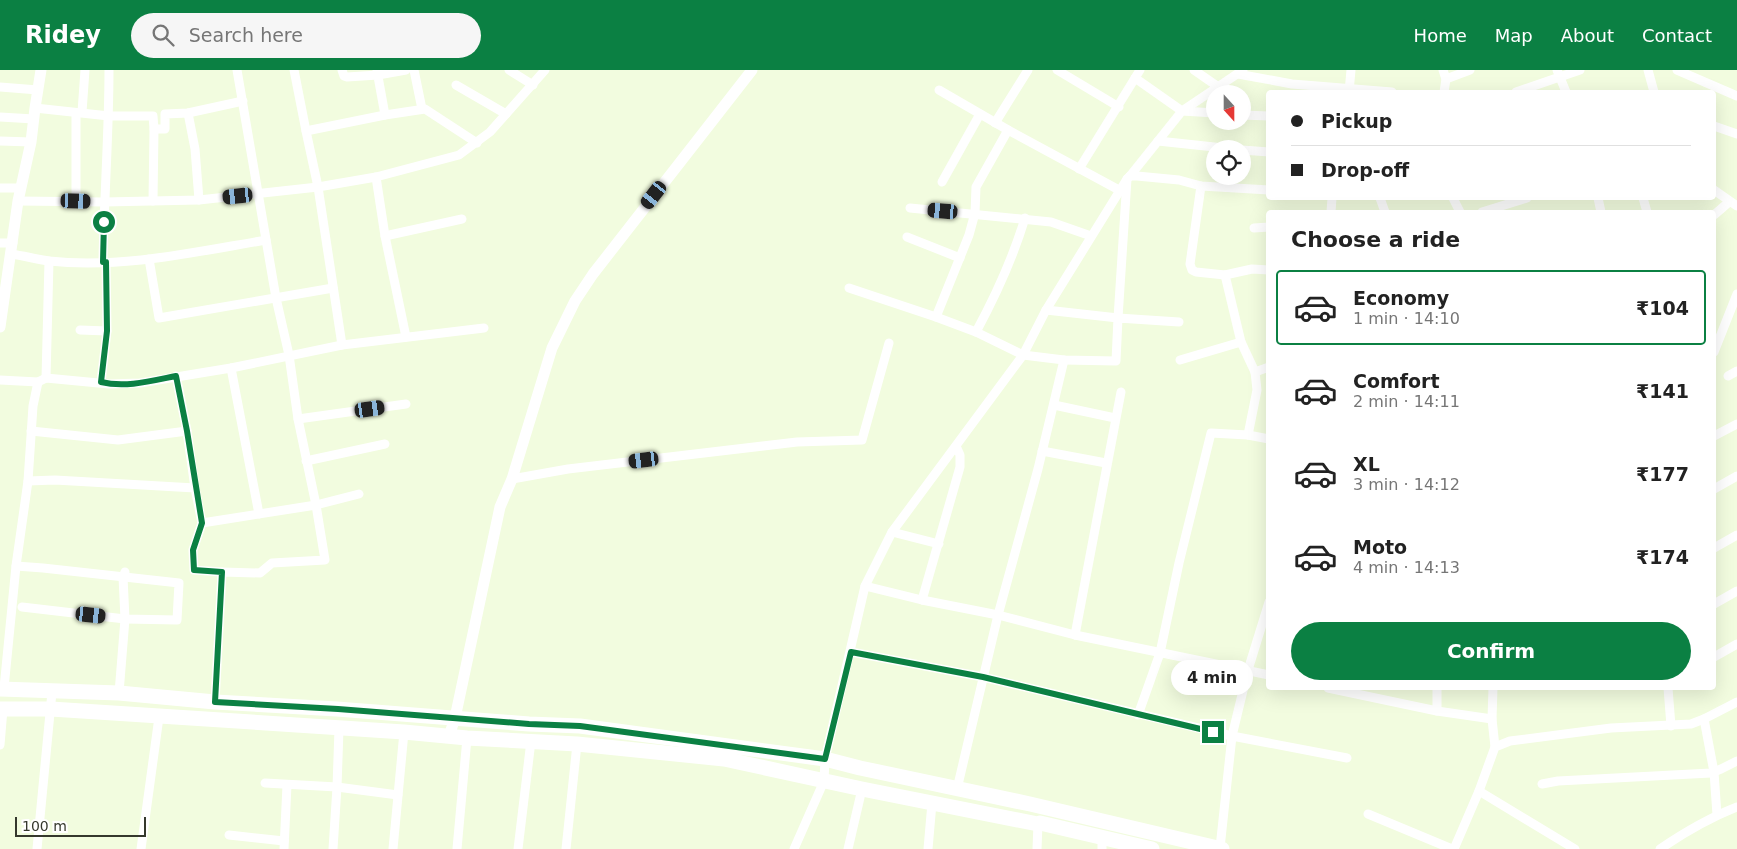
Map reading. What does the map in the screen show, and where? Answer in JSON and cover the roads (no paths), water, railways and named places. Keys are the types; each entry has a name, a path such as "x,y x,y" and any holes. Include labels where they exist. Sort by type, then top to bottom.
{"highway":[{"path":"2,689 119,693 215,702 580,726 825,759 1220,849"},
{"path":"1,709 51,709 404,732 467,738 577,744 724,758 862,789 1040,823 1102,844 1146,848"}],"street":[{"path":"0,327 4,287 12,249 18,201 31,142 41,70"},
{"path":"76,201 79,112 85,70"},
{"path":"101,382 107,331 104,202 109,116 109,70"},
{"path":"176,376 202,523 193,550 194,570 260,573 272,563 325,560 316,505 298,419 289,355 276,298 237,70"},
{"path":"294,70 318,187 342,345"},
{"path":"341,76 406,70"},
{"path":"414,70 422,109"},
{"path":"509,70 533,85"},
{"path":"18,201 199,200 318,187 376,177 459,155 490,132 545,70"},
{"path":"449,736 455,718 500,507 512,479 552,348 575,301 593,274 752,70"},
{"path":"995,123 1028,70"},
{"path":"1058,70 1119,107"},
{"path":"1194,70 1216,85"},
{"path":"1219,85 1241,72 1292,84 1349,90 1351,70"},
{"path":"1444,90 1445,74 1470,70"},
{"path":"1521,90 1559,74 1580,70"},
{"path":"1648,70 1653,90"},
{"path":"1677,70 1737,96"},
{"path":"377,72 385,115"},
{"path":"1079,170 1119,107 1137,73 1182,111 1206,112"},
{"path":"1559,74 1565,90"},
{"path":"456,85 506,114"},
{"path":"0,87 38,90"},
{"path":"939,90 1079,170 1119,190"},
{"path":"794,849 824,781 825,759 866,586 892,532 1022,355 1046,310 1119,190 1182,111 1206,94"},
{"path":"154,130 165,129 165,114 188,113 243,101"},
{"path":"306,131 422,109 428,110 477,143"},
{"path":"0,117 79,112 109,116 153,116 153,201"},
{"path":"188,113 195,149 199,200"},
{"path":"942,182 980,114"},
{"path":"1251,115 1266,116"},
{"path":"1716,127 1737,134"},
{"path":"936,317 970,235 975,213 976,187 1008,130"},
{"path":"0,141 31,142"},
{"path":"1158,141 1206,146"},
{"path":"1251,151 1266,152"},
{"path":"376,177 385,236 406,337"},
{"path":"1129,177 1179,180 1201,186 1266,190"},
{"path":"849,288 976,332 1022,355 1064,360 1116,361 1129,177"},
{"path":"1201,186 1190,264 1192,270 1225,275 1252,269 1266,270"},
{"path":"0,188 21,188"},
{"path":"1716,191 1733,204 1716,214"},
{"path":"1488,210 1521,200"},
{"path":"910,208 1051,222 1091,236"},
{"path":"976,332 1003,278 1025,218"},
{"path":"385,236 462,219"},
{"path":"1254,228 1266,228"},
{"path":"907,237 960,258"},
{"path":"0,243 49,261 105,262 149,259 266,240"},
{"path":"149,259 159,318 333,288"},
{"path":"2,689 28,481 32,406 42,380 49,261"},
{"path":"1225,275 1241,342 1255,372 1256,390 1248,435"},
{"path":"1716,347 1737,294"},
{"path":"1046,310 1179,322"},
{"path":"0,380 101,382 110,384 140,383 232,368 342,345 484,328"},
{"path":"80,330 107,331"},
{"path":"1180,360 1241,342"},
{"path":"512,479 568,469 797,442 862,440 889,343"},
{"path":"957,789 998,615 1054,406 1064,360"},
{"path":"232,368 259,514"},
{"path":"1255,372 1266,368"},
{"path":"1728,376 1737,371"},
{"path":"1075,635 1120,392"},
{"path":"298,419 406,404"},
{"path":"1054,406 1115,418"},
{"path":"1716,435 1737,424"},
{"path":"31,431 118,440 187,431"},
{"path":"1138,715 1160,653 1179,563 1212,433 1248,435 1266,438"},
{"path":"306,461 385,444"},
{"path":"922,600 940,544 961,462 956,446"},
{"path":"1042,451 1106,463"},
{"path":"1716,488 1737,476"},
{"path":"28,481 55,480 195,488"},
{"path":"202,523 316,505 359,494"},
{"path":"892,532 940,544"},
{"path":"1716,547 1737,535"},
{"path":"16,566 124,574 179,583 177,620 125,619 22,608"},
{"path":"215,702 222,572"},
{"path":"119,693 125,619 124,574"},
{"path":"866,586 922,600 998,615 1075,635 1266,674"},
{"path":"1716,603 1737,591"},
{"path":"1220,849 1232,736 1248,670 1266,612"},
{"path":"1716,656 1737,644"},
{"path":"851,652 983,677 1232,736 1347,758"},
{"path":"1338,690 1436,710 1492,719"},
{"path":"1436,710 1438,690"},
{"path":"1368,814 1453,849 1479,791 1495,748 1492,719 1493,690"},
{"path":"1668,690 1671,726"},
{"path":"37,849 52,692"},
{"path":"1495,748 1510,741 1611,728 1691,724 1737,702"},
{"path":"0,745 1,709"},
{"path":"141,849 159,717"},
{"path":"1704,719 1714,772 1717,815"},
{"path":"333,849 338,787 339,729"},
{"path":"393,849 404,732"},
{"path":"457,849 467,738"},
{"path":"518,849 531,741"},
{"path":"566,849 577,744"},
{"path":"1542,784 1558,780 1714,772 1737,761"},
{"path":"266,783 338,787 398,795"},
{"path":"229,835 284,845 287,785"},
{"path":"848,849 862,789"},
{"path":"1479,791 1575,849"},
{"path":"928,849 932,803"},
{"path":"1660,849 1687,830 1737,807"},
{"path":"1037,849 1038,824"}]}
